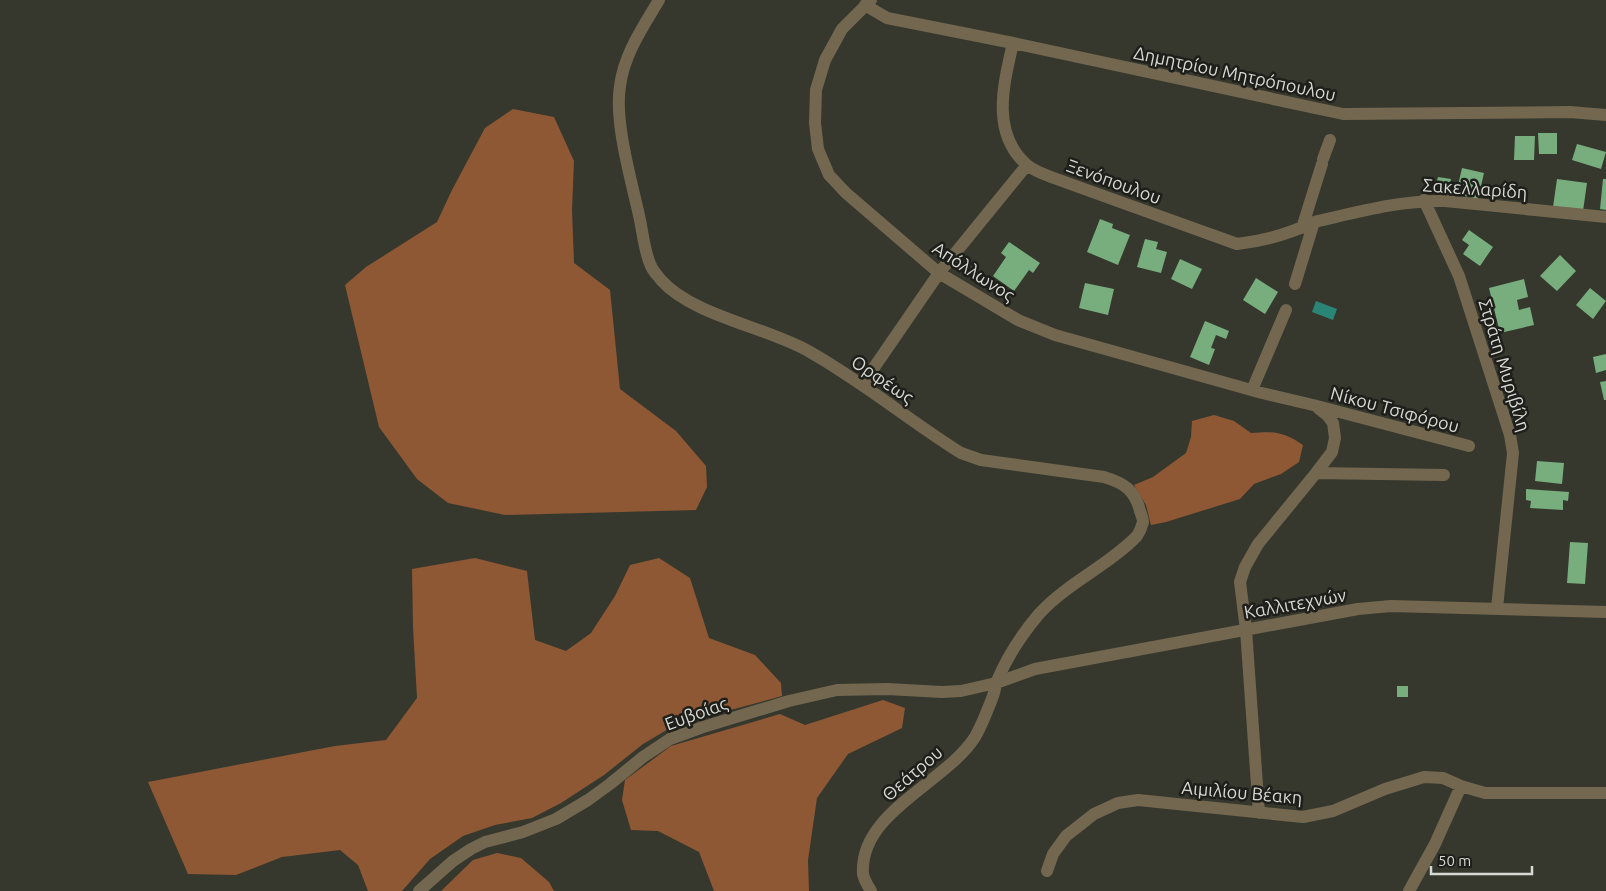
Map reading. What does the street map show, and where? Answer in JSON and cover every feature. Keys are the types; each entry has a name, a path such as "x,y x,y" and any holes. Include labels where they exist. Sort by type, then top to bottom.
{"street":[{"name":"Ορφέως","path":"659,0 635,41 624,66 619,86 622,133 651,268 662,281 700,307 790,342 809,352 862,385 961,453 981,460 1104,477 1120,482 1130,489 1139,507 1143,521 1138,534 1125,547 1073,584 1040,613 1015,646 996,683"},
{"name":"Δημητρίου Μητρόπουλου","path":"868,2 887,18 1014,43 1343,114 1570,112 1606,114"},
{"name":"Απόλλωνος","path":"868,2 842,29 825,60 816,90 815,123 818,149 829,175 846,193 939,272 997,308 1036,328 1252,390 1313,405"},
{"name":"Ξενόπουλου","path":"1014,43 1002,101 1004,128 1012,146 1027,165 1051,177 1237,244 1302,228 1314,222"},
{"path":"1302,228 1330,140"},
{"path":"862,385 939,272 1027,165"},
{"name":"Σακελλαρίδη","path":"1314,222 1405,202 1424,200 1606,217"},
{"name":"Στράτη Μυριβίλη","path":"1424,200 1459,276 1510,435 1513,453 1496,608"},
{"path":"1295,284 1314,222"},
{"path":"1252,390 1286,310"},
{"path":"1259,813 1246,630 1240,582 1245,566 1258,544 1332,452 1335,438 1333,423 1327,414 1313,405"},
{"name":"Νίκου Τσιφόρου","path":"1313,405 1469,446"},
{"path":"1316,473 1444,475"},
{"name":"Καλλιτεχνών","path":"996,683 1035,669 1358,609 1391,606 1606,612"},
{"name":"Ευβοίας","path":"419,891 453,861 471,849 485,842 523,832 556,819 596,795 670,739 703,727 789,701 837,690 887,689 942,692 961,691 996,683"},
{"name":"Θεάτρου","path":"871,891 863,876 864,856 871,839 881,824 957,758 974,739 994,695 996,683"},
{"name":"Αιμιλίου Βέακη","path":"1047,871 1053,854 1066,836 1094,814 1118,803 1138,800 1303,817 1333,811 1385,789 1424,777 1443,778 1485,793 1606,793"},
{"path":"1409,891 1435,844 1461,786"}],"shaded area":[{"path":"513,109 554,117 574,161 572,210 574,263 610,290 620,389 676,431 706,466 707,487 696,510 505,515 448,503 417,479 379,427 345,285 366,267 437,222 485,128"},
{"path":"1214,415 1234,421 1251,433 1279,433 1296,441 1303,445 1299,462 1281,474 1254,484 1240,499 1151,525 1146,505 1134,485 1153,477 1186,453 1191,437 1192,421"},
{"path":"475,558 527,571 535,640 566,651 591,633 615,596 630,565 659,558 690,578 709,638 755,655 781,683 782,696 675,725 643,744 604,775 561,803 532,818 495,825 463,836 430,859 402,891 368,891 358,865 340,850 282,857 236,875 188,874 148,782 335,746 386,740 417,698 412,569"},
{"path":"883,700 905,708 902,728 848,754 817,798 808,860 809,891 714,891 699,852 658,831 631,830 622,800 625,780 671,746 780,714 805,725"},
{"path":"497,853 521,858 549,882 554,891 441,891 473,860"}],"water":[{"path":"1316,301 1337,309 1333,320 1312,312"}],"building":[{"path":"1538,133 1557,133 1557,154 1539,154"},
{"path":"1515,136 1535,136 1534,160 1514,160"},
{"path":"1577,144 1606,152 1601,169 1572,160"},
{"path":"1462,168 1484,173 1478,199 1456,194"},
{"path":"1438,177 1451,179 1449,188 1436,185"},
{"path":"1557,179 1587,183 1583,211 1553,207"},
{"path":"1603,179 1606,179 1606,210 1600,209"},
{"path":"1100,219 1113,224 1112,228 1130,235 1118,265 1087,252"},
{"path":"1469,230 1493,247 1480,266 1463,254 1469,245 1462,240"},
{"path":"1145,239 1158,242 1156,249 1167,252 1161,273 1137,267"},
{"path":"1009,242 1040,263 1033,273 1029,270 1014,291 993,276 1006,257 1001,253"},
{"path":"1560,255 1576,271 1557,291 1540,276"},
{"path":"1180,259 1202,269 1192,289 1171,279"},
{"path":"1256,278 1278,292 1265,314 1243,300"},
{"path":"1524,279 1528,297 1517,300 1519,310 1530,307 1534,325 1500,333 1489,288"},
{"path":"1085,283 1114,289 1108,315 1079,308"},
{"path":"1590,288 1606,301 1593,319 1576,305"},
{"path":"1205,321 1229,331 1226,339 1216,335 1211,348 1215,349 1209,365 1190,357"},
{"path":"1606,354 1606,370 1596,373 1593,357"},
{"path":"1606,381 1606,400 1604,400 1600,382"},
{"path":"1537,461 1564,463 1562,484 1535,481"},
{"path":"1526,489 1569,492 1568,501 1563,500 1563,510 1530,508 1531,501 1526,500"},
{"path":"1570,542 1588,543 1585,584 1567,583"},
{"path":"1397,686 1408,686 1408,697 1397,697"}]}
